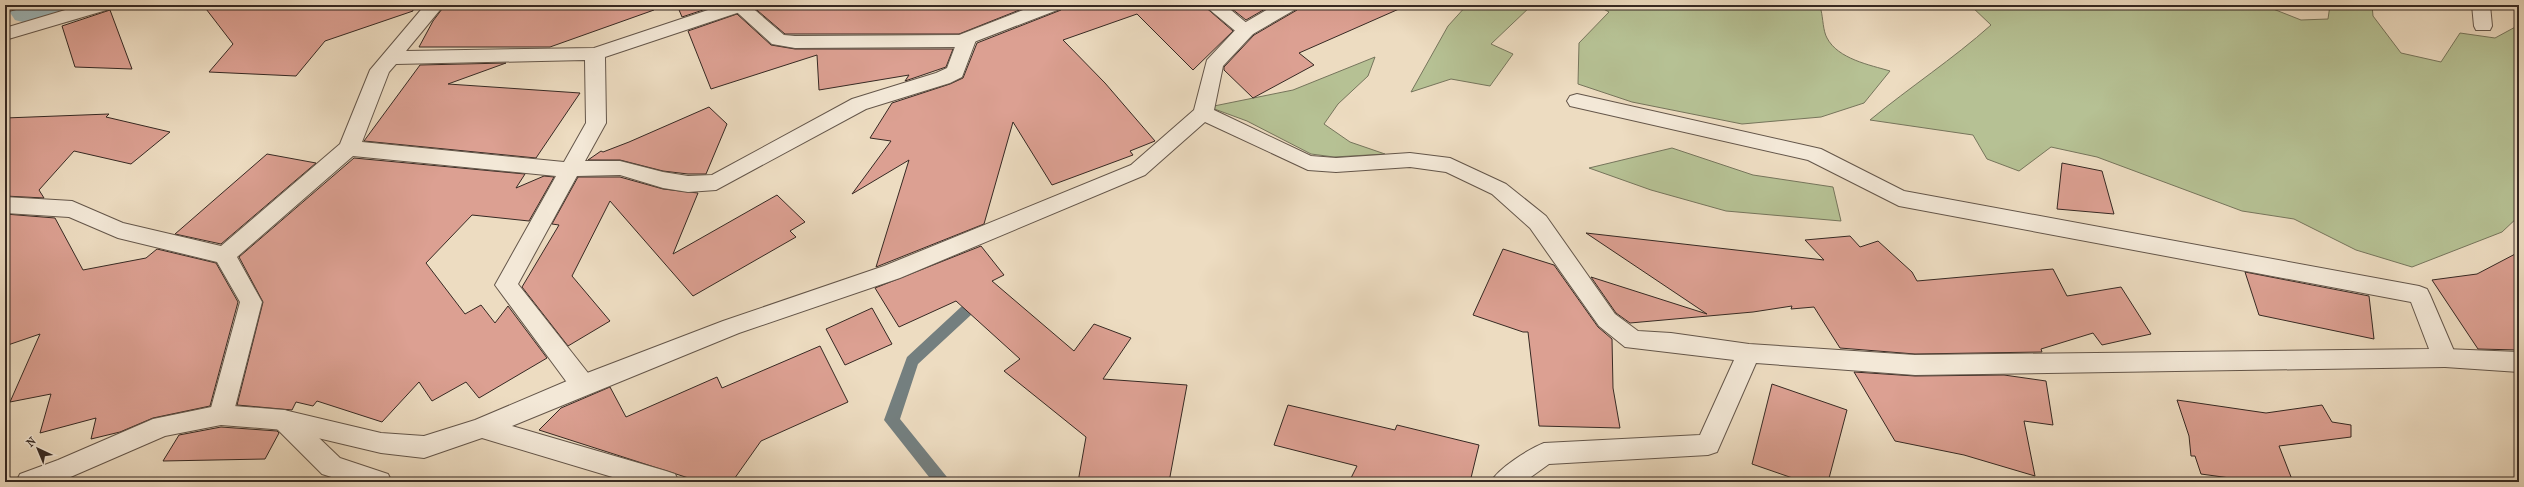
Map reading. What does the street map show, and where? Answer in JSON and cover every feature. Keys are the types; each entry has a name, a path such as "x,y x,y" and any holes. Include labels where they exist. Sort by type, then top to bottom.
{"street":[{"path":"5,6 9,5"},
{"path":"5,34 103,5"},
{"path":"225,255 349,148 380,70 435,5"},
{"path":"390,58 595,54 738,6 779,40 795,42 961,41 1053,5"},
{"path":"1213,5 1246,30"},
{"path":"29,482 67,468 162,426 221,415 284,420 381,443 424,447 482,428 583,385 731,327 892,272 1138,170 1203,113 1214,64 1246,30 1289,5"},
{"path":"2481,5 2483,26"},
{"path":"349,148 571,168 620,168 663,180 688,184 716,182 859,104 943,78 955,72 966,40"},
{"path":"583,385 506,285 596,123 595,54"},
{"path":"1577,101 1814,154 1899,198 2418,295 2445,358"},
{"path":"1203,113 1308,163 1336,164 1410,160 1450,165 1499,189 1538,222 1607,320 1633,340 1671,342 1749,353 1915,365 2445,358 2519,362"},
{"path":"5,205 72,209 118,230 225,255 251,302 221,415"},
{"path":"1504,482 1544,454 1708,445 1749,353"},
{"path":"284,420 331,466 379,482"},
{"path":"482,428 666,482"}],"green space":[{"path":"1467,5 1532,5 1491,44 1513,54 1490,86 1451,79 1411,92 1448,26"},
{"path":"1596,5 1824,5 1821,10 1824,28 1827,38 1832,45 1846,56 1890,71 1864,103 1821,117 1742,124 1632,102 1578,84 1579,43 1609,12"},
{"path":"1970,5 2263,5 2301,20 2328,19 2330,5 2372,5 2373,16 2401,53 2441,62 2460,33 2495,38 2519,25 2519,216 2502,232 2412,267 2356,250 2294,219 2242,211 2097,157 2051,147 2019,171 1987,159 1973,135 1870,120 1962,50 1991,25"},
{"path":"1375,57 1368,76 1338,104 1324,124 1350,142 1385,154 1334,157 1311,154 1247,121 1209,107 1293,90"},
{"path":"1672,148 1753,175 1833,187 1841,221 1726,211 1651,190 1589,168"}],"building":[{"path":"203,5 412,5 413,11 325,41 296,76 209,72 233,44"},
{"path":"445,5 653,5 654,10 550,47 419,47 433,21"},
{"path":"677,5 718,5 682,17"},
{"path":"751,5 1032,5 959,34 785,34"},
{"path":"1063,5 1203,5 1233,31 1193,70 1137,14 1063,40 1105,83 1155,141 1130,151 1133,155 1052,185 1013,122 984,224 876,267 909,160 852,194 891,141 870,138 892,103 950,84 963,78 977,43 1061,10"},
{"path":"1227,5 1272,5 1246,20"},
{"path":"1299,5 1408,5 1299,53 1314,65 1253,98 1224,70 1224,67 1254,35 1297,10"},
{"path":"110,10 132,69 75,67 62,26"},
{"path":"737,14 771,45 795,49 953,49 946,67 905,81 909,75 819,90 817,55 711,89 688,31"},
{"path":"506,63 448,84 580,93 536,158 364,141 420,65"},
{"path":"709,107 727,124 706,174 688,174 663,171 620,160 588,160 601,151 603,152 629,142"},
{"path":"109,114 106,117 170,132 131,164 74,151 39,190 44,198 5,196 5,118"},
{"path":"267,154 316,163 221,244 175,234"},
{"path":"354,158 525,174 516,188 544,176 554,177 529,221 472,215 426,263 465,314 481,305 495,323 508,306 547,358 479,398 466,382 432,401 419,382 382,422 317,401 313,406 296,402 292,410 237,405 263,302 239,257"},
{"path":"2062,163 2102,171 2114,214 2057,209"},
{"path":"578,177 620,177 663,189 698,193 673,254 777,195 805,222 790,231 796,237 693,296 610,201 572,276 610,321 568,346 522,287 559,225 552,224"},
{"path":"5,214 55,218 83,270 146,258 157,249 216,263 238,302 210,406 153,418 120,432 91,439 96,418 40,433 51,394 10,402 40,334 5,346"},
{"path":"1586,233 1824,260 1805,240 1850,236 1860,247 1878,241 1912,272 1917,281 2053,269 2067,296 2121,287 2151,334 2102,345 2093,333 2041,349 2042,352 1915,354 1840,348 1814,307 1791,309 1792,306 1753,312 1630,323 1616,313 1591,277 1707,314"},
{"path":"981,246 1004,275 992,281 1074,351 1094,324 1131,338 1103,379 1187,385 1169,482 1078,482 1086,437 1004,371 1020,359 956,301 899,327 875,288"},
{"path":"1503,249 1554,265 1598,327 1612,339 1613,388 1620,428 1539,426 1528,332 1523,332 1473,315"},
{"path":"2519,252 2519,350 2478,349 2432,280 2477,274"},
{"path":"2245,272 2369,296 2374,339 2259,315"},
{"path":"872,308 892,344 845,365 826,329"},
{"path":"820,346 848,402 761,441 732,482 701,482 539,430 561,408 610,387 626,417 717,377 722,388"},
{"path":"1854,372 1915,376 2004,375 2046,381 2053,425 2024,421 2035,476 1964,455 1895,441"},
{"path":"1772,384 1847,410 1828,482 1804,482 1752,464"},
{"path":"2177,400 2266,413 2322,405 2332,422 2351,425 2351,437 2279,446 2293,482 2259,482 2201,474 2195,456 2191,456 2189,436"},
{"path":"1288,405 1395,430 1397,425 1479,445 1470,482 1349,482 1357,466 1274,445"},
{"path":"221,427 277,431 279,433 265,459 163,461 179,435"}],"waterway":[{"path":"40,5 53,5"},
{"path":"943,482 892,420 912,361 980,298"}]}
